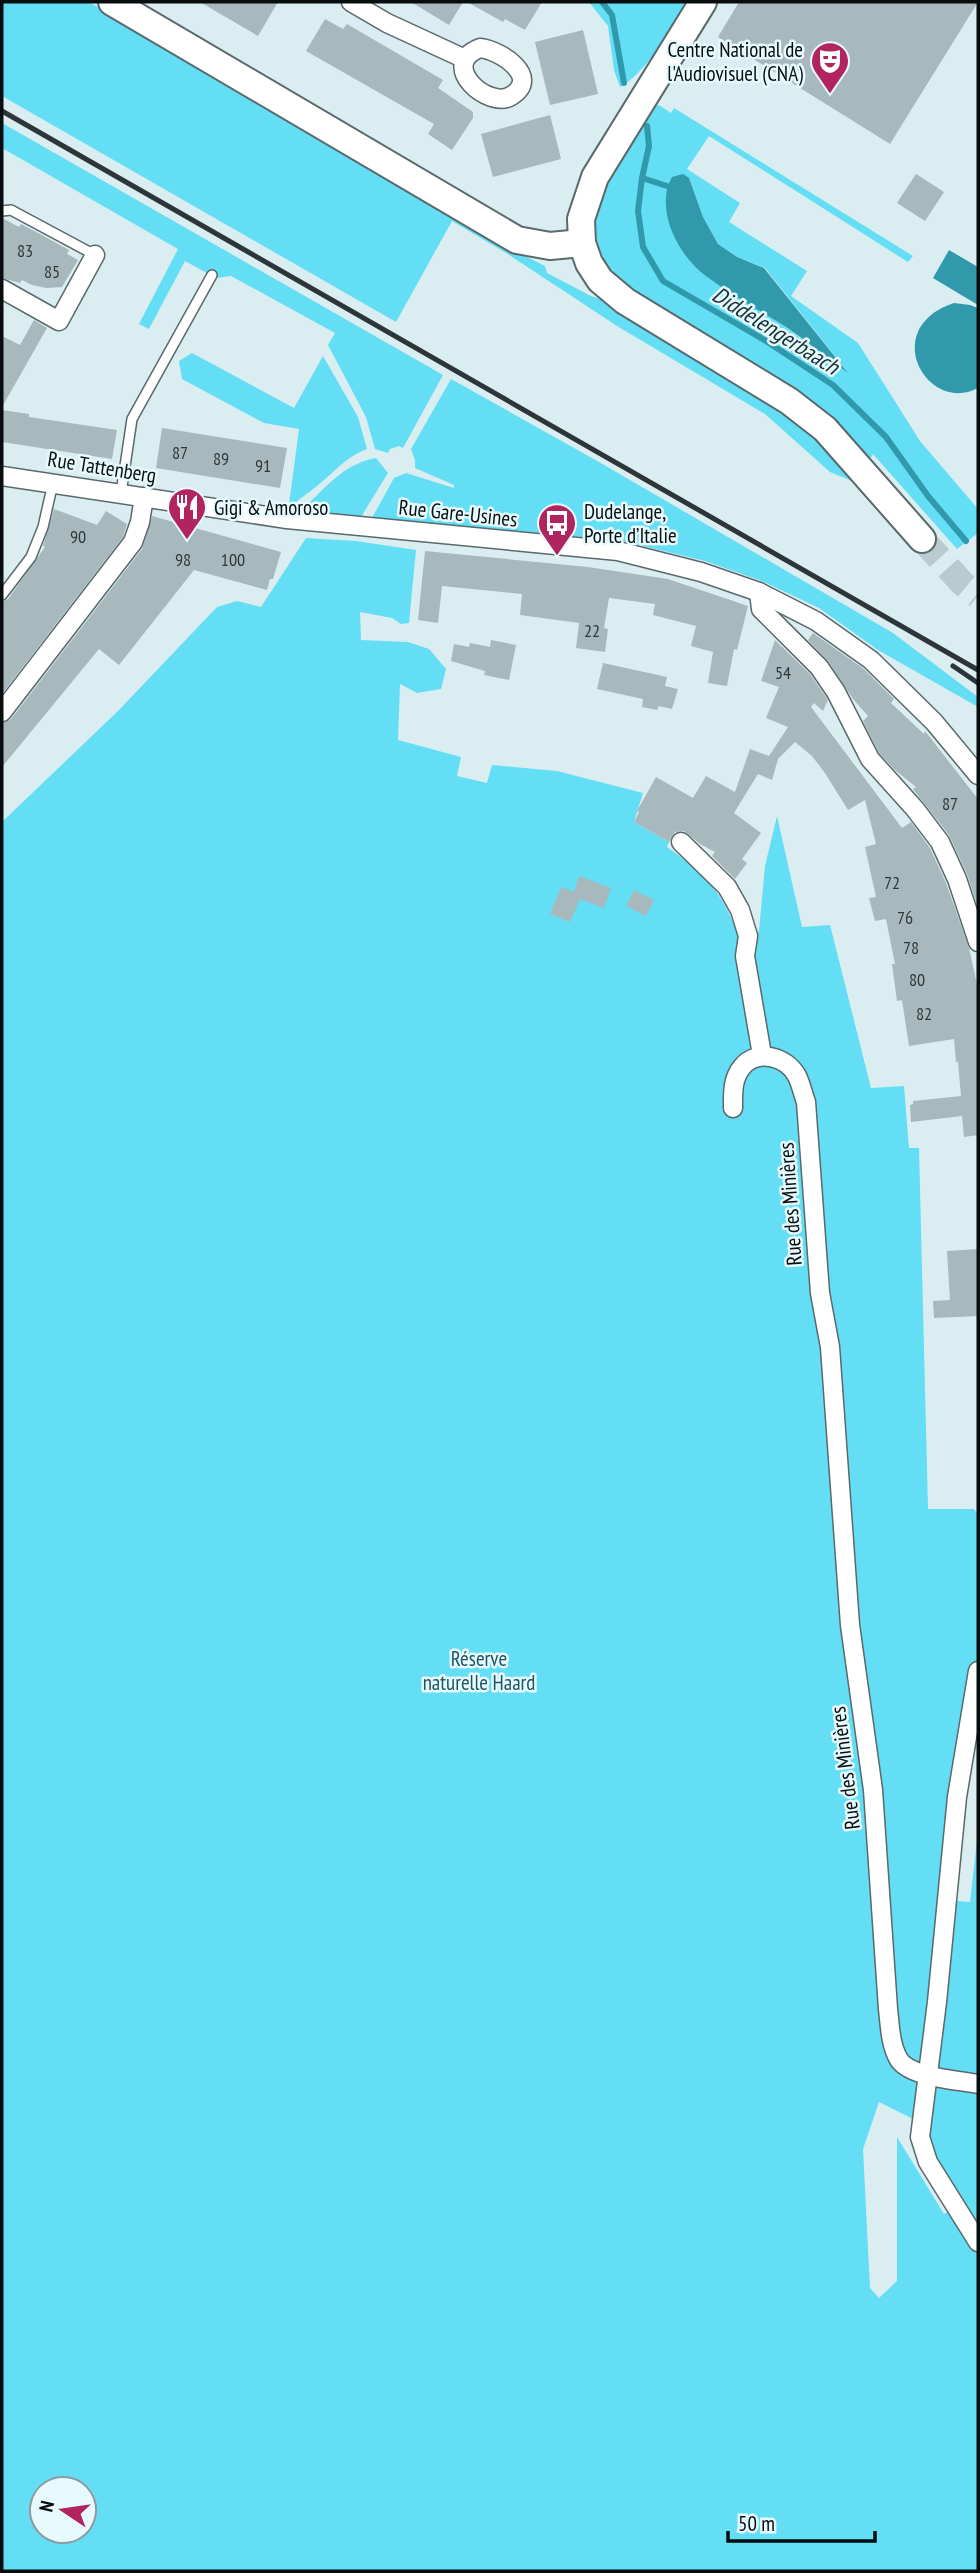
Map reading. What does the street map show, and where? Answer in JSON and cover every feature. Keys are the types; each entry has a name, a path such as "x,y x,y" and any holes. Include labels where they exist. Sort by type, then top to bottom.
{"main road":[{"path":"112,2 517,240 550,246 582,243"},
{"path":"703,2 596,177 581,219 582,243 589,263 600,280 625,301 789,401 825,429 922,539"}],"street":[{"path":"351,2 387,23 466,59"},
{"path":"2,289 59,321 95,255"},
{"name":"Rue Tattenberg","path":"2,476 287,519 361,526"},
{"path":"2,712 133,542 144,497"},
{"name":"Rue Gare-Usines","path":"361,526 618,551 701,572 759,592 816,621 871,660 934,722 978,775"},
{"path":"759,592 761,609 819,667 836,692 870,760 915,809 940,842 957,879 978,942"},
{"path":"681,842 727,887 740,910 748,936 745,956 762,1055 743,1065 733,1084 733,1108"},
{"name":"Rue des Minières","path":"762,1055 782,1060 796,1075 806,1102 820,1293 830,1347 850,1625 873,1790 888,2010 898,2060 911,2071 928,2074"},
{"path":"978,1671 957,1797 921,2123 923,2150 928,2162 978,2242"},
{"path":"928,2074 978,2084"}],"lane":[{"path":"2,211 11,210 95,255"},
{"path":"121,493 132,419 212,275"},
{"path":"2,594 31,557 43,527 53,483"}],"green space":[{"path":"2,2 89,2 511,249 545,266 547,273 591,296 643,313 602,255 596,236 596,216 609,178 653,107 659,105 671,113 674,108 913,256 908,262 709,136 687,169 740,203 729,222 807,271 791,296 858,343 920,441 978,509 978,533 957,549 873,454 857,483 830,472 765,414 617,326 452,221 396,322 2,96","holes":["689,178 703,217 718,244 737,257 765,268 846,370 785,327 667,186"]},
{"path":"589,2 689,2 649,61 630,81 620,87 614,70 608,26"},
{"path":"2,123 443,375 403,448 399,446 390,449 388,453 375,449 366,417 328,345 335,333 231,276 216,278 185,261 149,329 139,324 178,249 2,148"},
{"path":"192,353 294,408 323,356 358,417 367,449 346,461 298,500 288,512 299,429 264,423 182,379 179,361"},
{"path":"451,379 893,633 978,697 978,707 878,650 819,608 762,581 705,561 618,540 372,518 394,478 406,473 454,488 454,485 415,468 411,449"},
{"path":"376,458 388,473 361,517 304,513 305,507 345,470"},
{"name":"Réserve naturelle Haard","path":"306,538 356,541 416,550 409,623 401,624 392,618 360,612 361,640 408,642 429,649 446,669 441,689 417,693 400,684 398,740 461,757 457,776 487,783 492,765 557,771 643,793 634,822 669,842 667,847 704,877 720,897 740,939 759,931 765,866 777,816 802,927 830,925 871,1088 904,1086 909,1148 919,1148 928,1509 974,1509 978,1515 978,1695 946,1900 970,1902 978,1831 978,2571 2,2571 2,822 118,711 217,607 237,601 261,607","holes":["879,2102 921,2123 956,2207 944,2214 897,2137 897,2281 879,2298 870,2288 863,2149"]}],"shaded area":[{"path":"683,174 689,178 703,217 718,244 737,257 764,268 848,373 783,325 715,283 686,257 672,231 666,203 672,177"},
{"path":"949,250 978,267 978,305 933,278"},
{"path":"954,303 978,308 978,388 959,393 942,390 928,380 918,365 915,348 919,331 931,315"}],"building":[{"path":"200,2 278,2 258,36"},
{"path":"411,2 463,2 449,25"},
{"path":"467,2 542,2 525,30 505,19 503,22"},
{"path":"739,2 978,2 890,144 718,37"},
{"path":"325,19 343,29 347,24 443,80 438,88 473,112 473,118 452,150 428,134 434,124 306,51"},
{"path":"583,30 598,94 550,105 535,42"},
{"path":"550,115 561,159 493,177 481,134"},
{"path":"916,174 944,192 925,221 897,203"},
{"path":"2,218 19,227 21,224 69,250 67,254 78,260 62,287 46,288 22,280 20,283 2,278"},
{"path":"34,320 47,328 2,407 2,336 20,345"},
{"path":"2,410 29,414 29,417 117,430 112,459 2,442"},
{"path":"162,428 287,448 280,488 156,468"},
{"path":"54,509 97,525 106,511 127,524 123,537 2,694 2,602 8,599 45,547 43,546"},
{"path":"152,516 281,552 267,590 194,570 119,665 99,649 2,767 2,723 11,719 142,549"},
{"path":"425,551 588,567 668,579 748,606 737,650 734,649 727,686 708,683 713,652 691,646 696,626 653,615 655,604 609,598 604,628 608,629 605,652 576,648 579,623 520,615 522,594 442,586 438,623 418,620"},
{"path":"813,633 864,669 894,699 891,703 924,734 925,731 978,799 978,907 967,874 949,835 913,789 916,787 879,753 863,721 868,716 853,699 828,661 808,640"},
{"path":"491,640 516,645 509,680 484,675 485,671 451,661 454,644 469,647 470,643 490,647"},
{"path":"775,640 810,674 828,700 823,711 814,703 811,707 902,828 911,822 930,848 946,883 969,948 978,989 978,1135 964,1137 962,1116 911,1122 910,1105 913,1101 961,1096 958,1062 954,1039 909,1046 902,1000 897,1001 892,964 895,964 886,919 875,921 869,898 876,897 865,847 876,844 865,800 848,810 812,756 795,742 778,759 772,780 758,774 734,813 761,833 742,859 747,863 735,879 712,856 715,852 684,831 675,832 669,842 634,822 639,812 637,811 656,777 693,798 706,776 735,792 750,749 769,756 788,727 766,718 779,687 761,681"},
{"path":"603,663 667,677 665,686 678,689 672,709 659,706 657,710 642,707 643,699 597,689"},
{"path":"579,876 611,888 604,908 580,899 570,922 550,914 561,887 574,892"},
{"path":"634,890 654,900 646,916 626,906"},
{"path":"978,1249 978,1316 934,1318 933,1301 950,1300 947,1251"}],"waterway":[{"name":"Diddelengerbaach","path":"602,2 612,15 624,83"},
{"name":"Diddelengerbaach","path":"647,126 649,146 638,211 643,247 663,281 766,341 833,385 886,437 928,496 966,541"},
{"path":"642,178 667,186"}],"tunnel":[{"path":"922,539 962,583 978,596"}],"railway":[{"path":"2,111 978,670"},
{"path":"953,666 978,683"}],"place":[{"name":"Centre National de l'Audiovisuel (CNA)","path":"830,95"},
{"name":"Gigi & Amoroso","path":"187,541"},
{"name":"Dudelange, Porte d’Italie","path":"557,557"}]}
